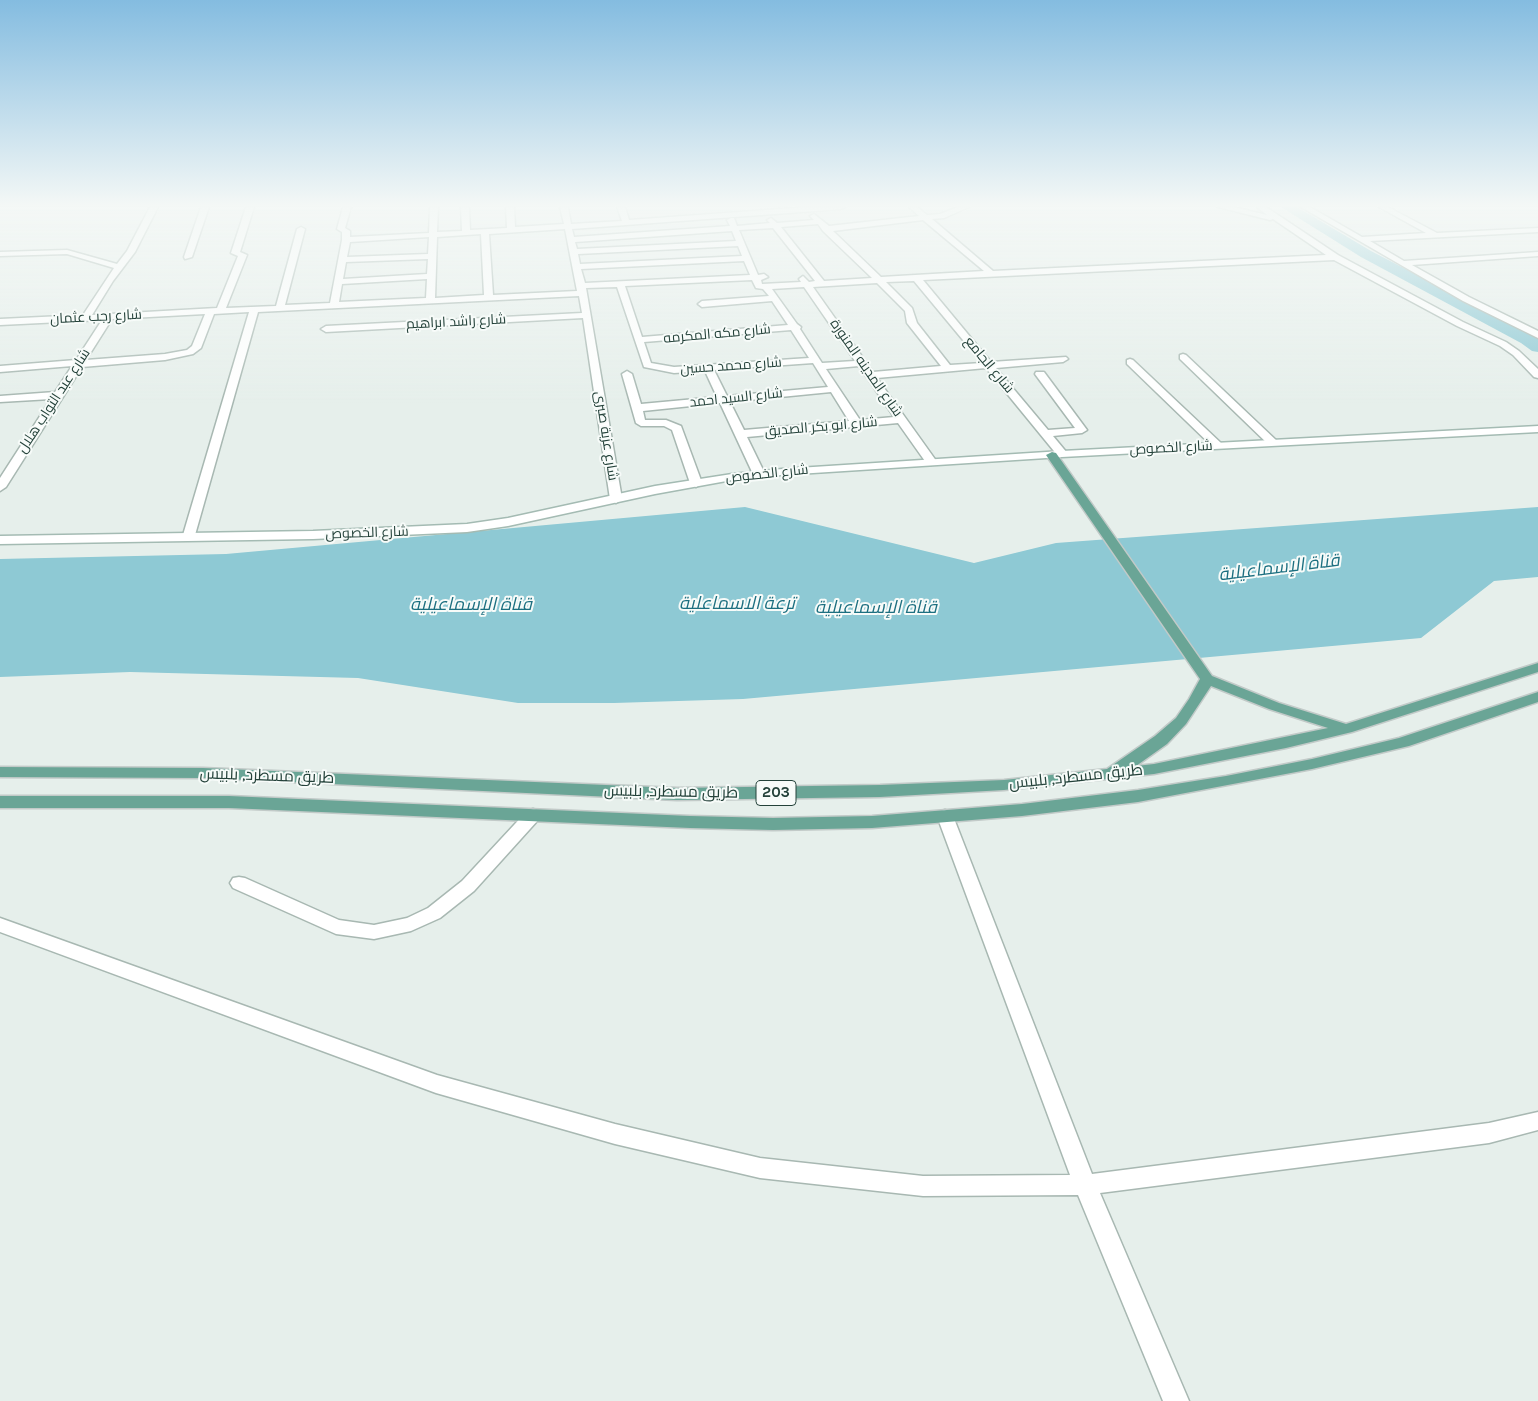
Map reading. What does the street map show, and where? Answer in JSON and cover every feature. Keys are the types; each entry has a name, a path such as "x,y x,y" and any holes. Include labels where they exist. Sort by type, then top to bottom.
{"main road":[{"path":"1057,454 1065,476 1205,677 1274,706 1347,729"},
{"name":"طريق مسطرد, بلبيس","path":"0,772 203,773 677,794 780,793 1004,785 1108,775 1208,760 1347,729 1538,667"},
{"path":"1108,775 1161,740 1181,720 1196,700 1205,677"},
{"name":"طريق مسطرد, بلبيس","path":"0,802 229,802 774,824 872,822 1022,810 1138,796 1312,764 1403,742 1538,697"}],"street":[{"path":"86,317 115,272"},
{"path":"0,368 165,358 190,352 196,348 235,272"},
{"path":"280,307 289,272"},
{"path":"334,304 340,272"},
{"path":"430,300 431,272"},
{"path":"487,272 489,298"},
{"name":"شارع عزبة صبرى","path":"577,272 597,373 616,498"},
{"name":"شارع مكه المكرمه","path":"754,272 760,284 775,298 796,328 856,424"},
{"path":"872,272 910,310 912,323 948,369"},
{"path":"760,284 821,284 1004,272"},
{"path":"1364,272 1460,324 1504,344 1538,375"},
{"path":"1421,272 1466,299 1538,335"},
{"path":"815,274 821,284"},
{"name":"شارع المدينه المنورة","path":"815,274 795,275 806,284 932,462"},
{"path":"338,282 431,276"},
{"path":"760,284 773,276"},
{"name":"شارع الجامع","path":"916,277 1046,434 1057,454"},
{"path":"620,284 638,340"},
{"name":"شارع رجب عثمان","path":"0,322 334,304 489,298 581,290 620,284 760,284"},
{"path":"702,304 775,298"},
{"path":"189,535 255,308"},
{"name":"شارع راشد ابراهيم","path":"326,329 587,315"},
{"name":"شارع عبد التواب هلال","path":"0,487 109,316"},
{"name":"شارع مكه المكرمه","path":"638,340 796,328"},
{"name":"شارع محمد حسين","path":"638,340 647,365 663,370 862,362"},
{"path":"1183,357 1273,443"},
{"path":"870,375 1063,359"},
{"path":"1130,362 1218,446"},
{"path":"708,368 759,474"},
{"path":"627,374 643,424 666,423 677,428 696,483"},
{"path":"1040,374 1082,430 1046,434"},
{"name":"شارع السيد احمد","path":"637,408 835,389"},
{"path":"0,399 58,395"},
{"name":"شارع ابو بكر الصديق","path":"739,434 902,419"},
{"name":"شارع الخصوص","path":"0,540 189,535 313,535 468,528 517,520 616,498 696,483 759,474 1057,454 1538,429"},
{"path":"239,882 336,927 374,932 411,924 434,913 468,886 534,815"},
{"path":"945,816 1085,1185 1176,1401"},
{"path":"0,925 436,1084 615,1134 760,1168 923,1186 1085,1185 1489,1133 1538,1121"}],"water":[{"name":"ترعة الاسماعلية","path":"745,507 974,563 1056,543 1538,507 1538,577 1494,581 1421,638 743,699 614,703 518,703 358,678 130,672 0,677 0,559 226,554"}],"waterway":[{"path":"1401,272 1527,339 1538,347"}],"water label":[{"name":"قناة الإسماعيلية","path":"1279,568"},
{"name":"قناة الإسماعيلية","path":"471,605"},
{"name":"قناة الإسماعيلية","path":"876,608"}]}
